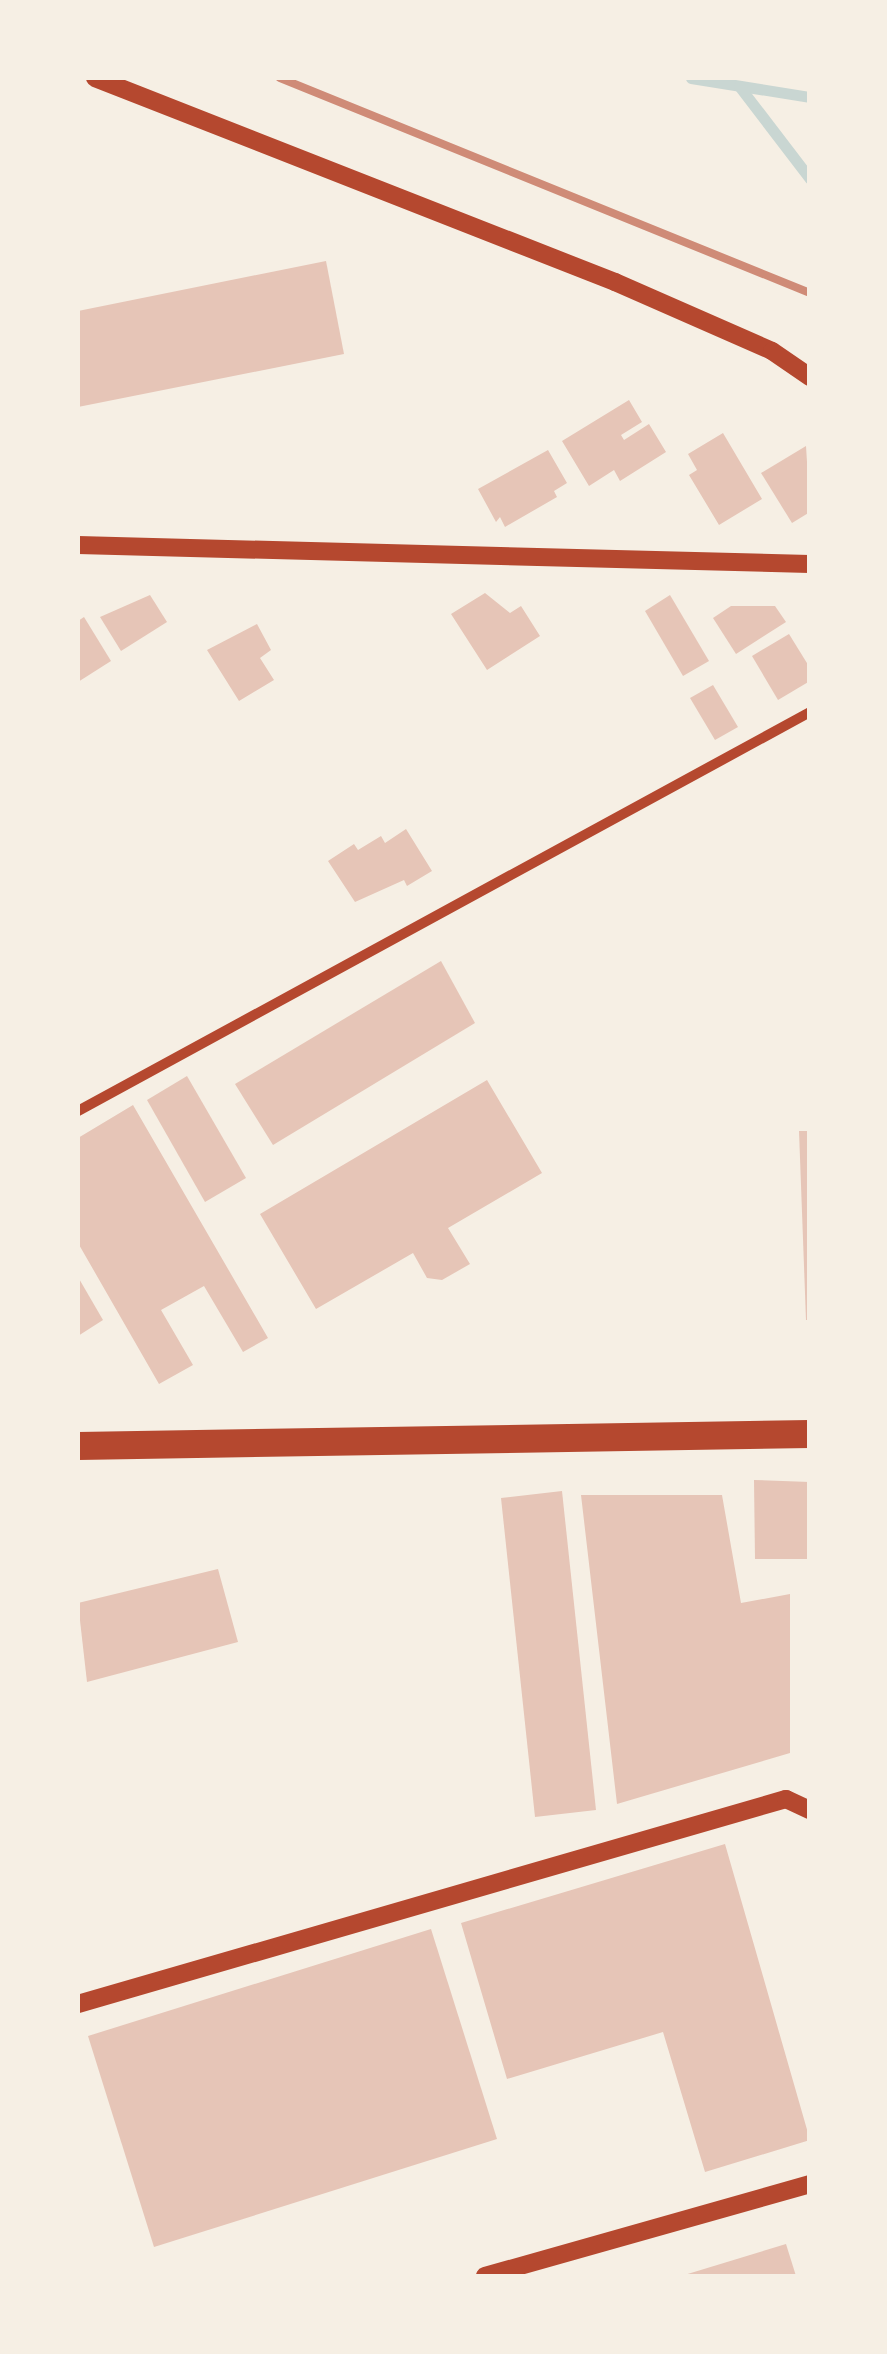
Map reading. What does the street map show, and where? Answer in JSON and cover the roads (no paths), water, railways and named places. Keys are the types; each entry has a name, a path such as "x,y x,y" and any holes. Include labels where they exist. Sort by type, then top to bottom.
{"highway":[{"path":"78,1446 810,1434"}],"street":[{"path":"95,78 615,282 772,351 810,376"},
{"path":"78,545 810,564"},
{"path":"78,1110 810,712"},
{"path":"78,2004 786,1799 810,1810"},
{"path":"485,2276 810,2184"}],"waterway":[{"path":"691,78 810,97"},
{"path":"739,86 810,179"}],"railway":[{"path":"280,78 810,293"}]}
